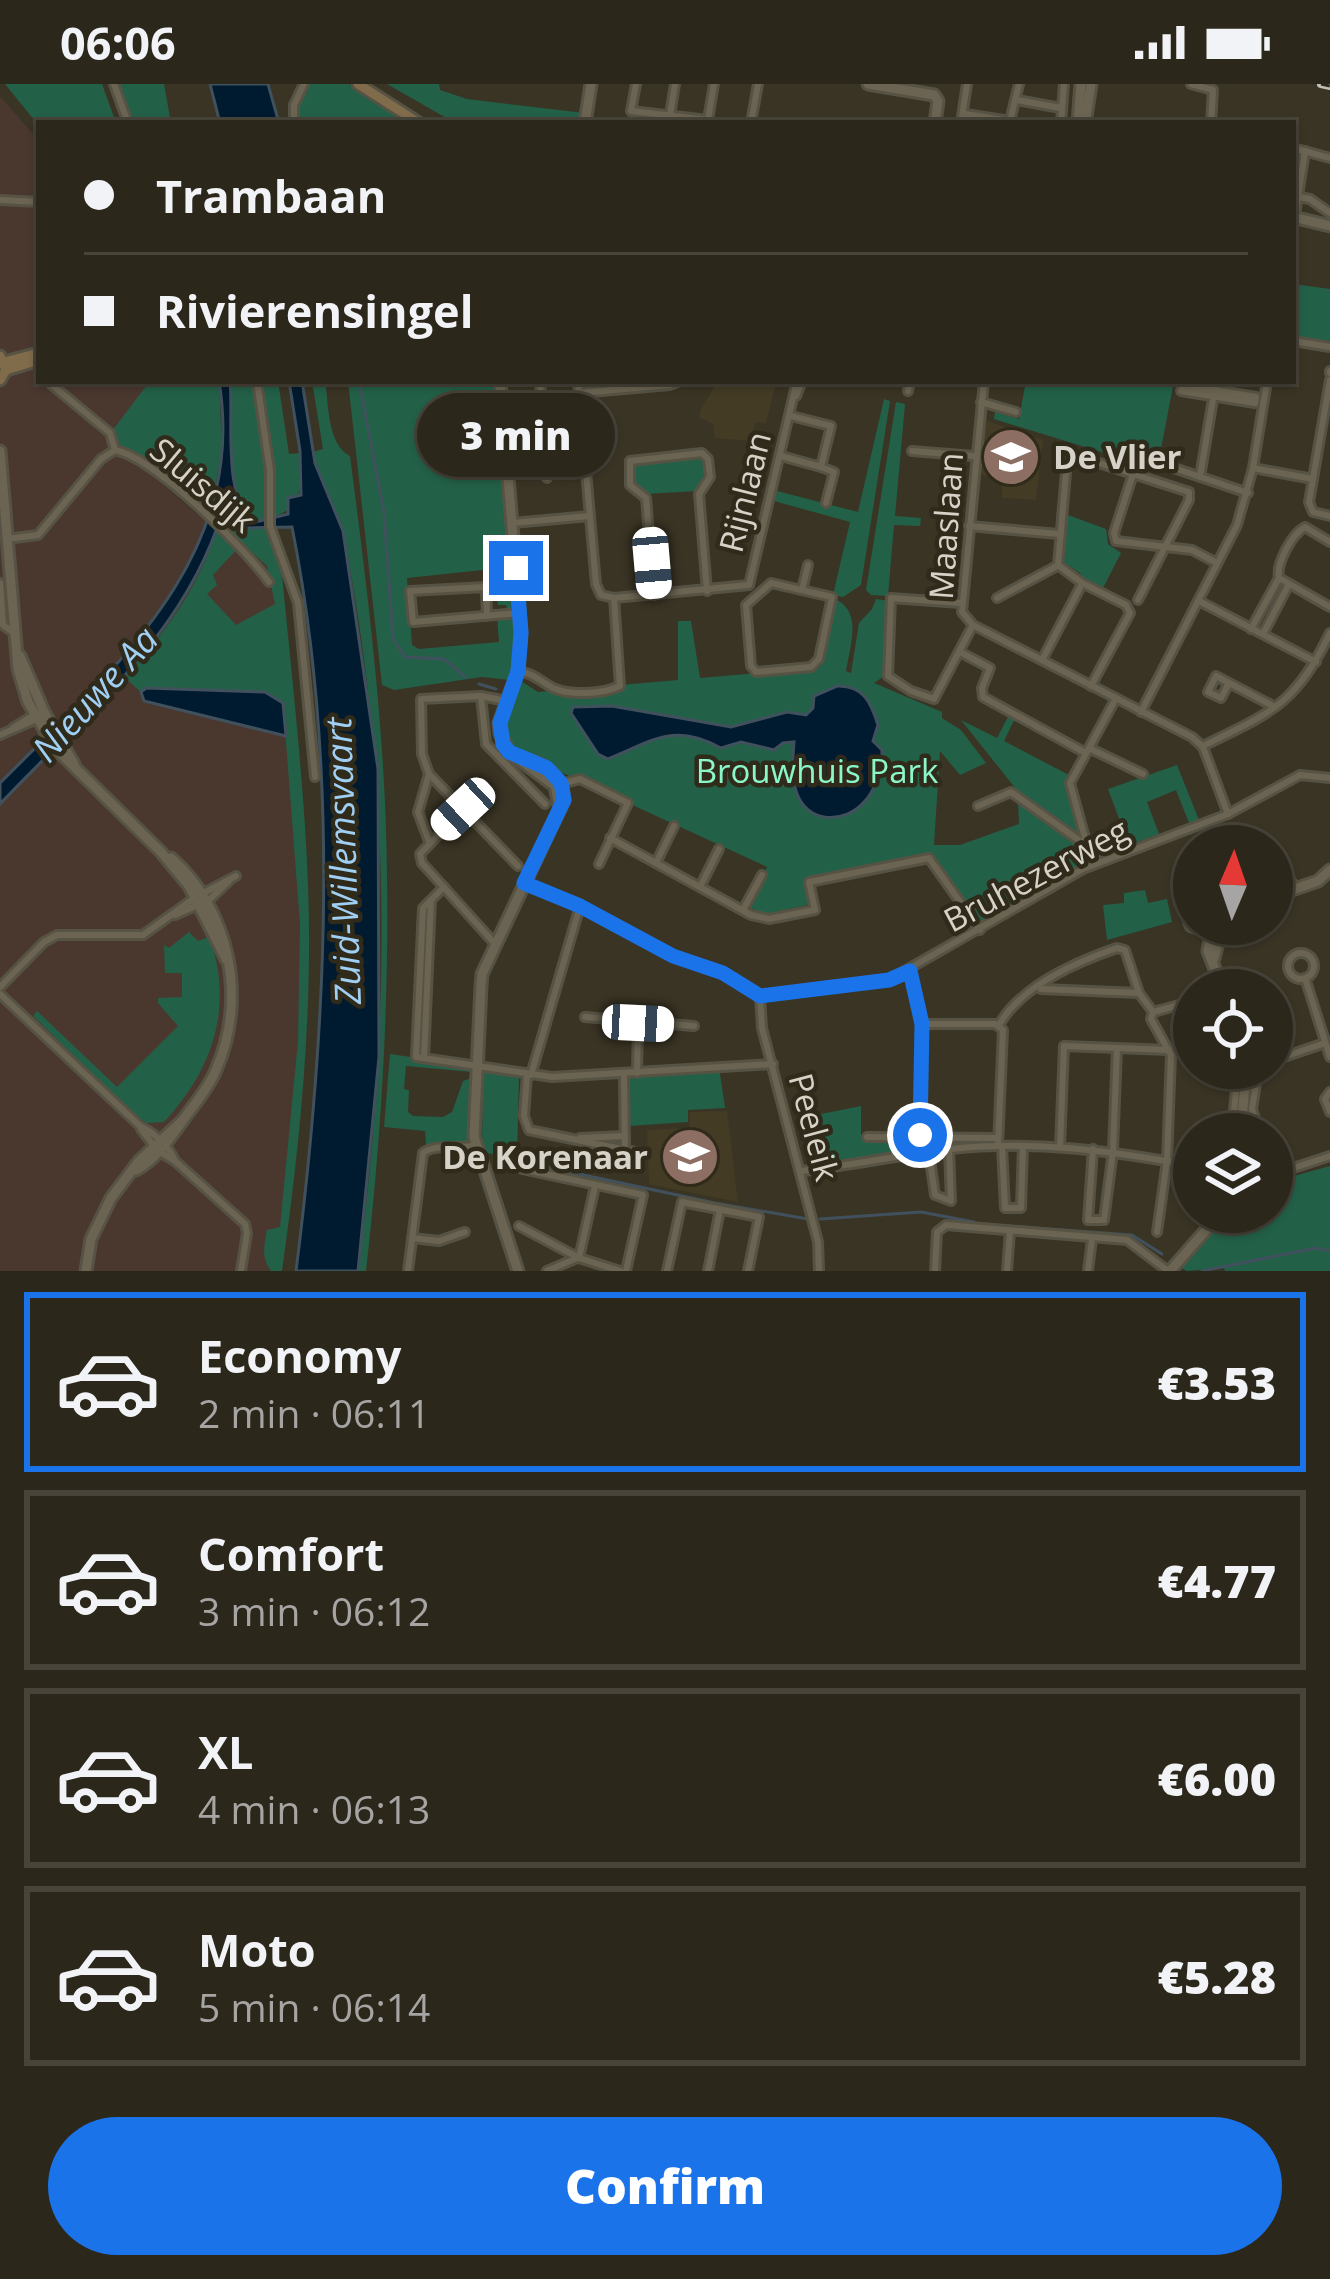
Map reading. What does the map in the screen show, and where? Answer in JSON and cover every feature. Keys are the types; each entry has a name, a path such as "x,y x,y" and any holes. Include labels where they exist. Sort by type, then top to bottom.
{"main road":[{"path":"358,84 414,120"},
{"path":"3,367 36,358"}],"street":[{"path":"114,84 127,120"},
{"path":"295,120 294,105 304,84"},
{"path":"585,120 591,84"},
{"path":"636,84 631,112 708,120 714,84"},
{"path":"670,116 675,84"},
{"path":"752,120 758,84"},
{"path":"868,84 927,93 937,99 934,120"},
{"path":"962,120 967,84"},
{"path":"1011,120 1019,84"},
{"path":"1060,120 1064,84"},
{"path":"1081,84 1082,120"},
{"path":"1083,120 1091,84"},
{"path":"1191,84 1215,93 1211,120"},
{"path":"1017,100 1061,108"},
{"path":"965,114 999,120"},
{"path":"1296,149 1330,158"},
{"path":"1305,152 1296,197 1310,199 1330,213"},
{"path":"0,200 36,202"},
{"path":"1296,222 1330,227"},
{"path":"1296,341 1330,347"},
{"path":"1330,375 1319,436 1326,445 1317,450 1310,510 1330,516"},
{"path":"256,384 270,471 270,523 298,603 315,777"},
{"path":"500,384 519,613 518,671 500,733 503,744 518,758 547,768 564,800 482,974 476,1145 518,1271"},
{"path":"540,384 547,478"},
{"path":"518,671 570,693 620,686 614,598 597,590 578,384"},
{"path":"579,393 672,384"},
{"name":"Rijnlaan","path":"614,598 749,585 798,384"},
{"path":"908,392 909,384"},
{"name":"Maaslaan","path":"983,384 962,612 973,625 1203,747"},
{"path":"1141,712 1238,525 1267,384"},
{"name":"Sluisdijk","path":"52,385 110,433 115,450 137,457 221,529 269,581"},
{"path":"1215,389 1256,397 1255,403 1215,389"},
{"path":"1200,477 1215,389"},
{"path":"980,402 1016,412"},
{"path":"791,416 831,426 820,467"},
{"path":"7,539 38,535 100,459 115,450"},
{"path":"0,451 18,669 38,715 76,769 202,898 226,959 230,992 219,1065 182,1121 111,1198 95,1228 86,1271"},
{"path":"912,451 974,456"},
{"path":"654,596 646,498 630,485 630,460 705,454 710,477 699,492 707,591"},
{"path":"1058,566 1071,454 1189,492 1138,600"},
{"path":"507,458 584,455"},
{"path":"781,456 834,472 826,503"},
{"path":"1162,464 1248,493"},
{"path":"1253,468 1313,478"},
{"path":"1133,473 1114,538 1120,543 1192,550 1217,563"},
{"path":"512,523 590,517"},
{"path":"969,526 1059,534"},
{"path":"1250,629 1302,527 1330,542"},
{"path":"802,590 808,565"},
{"path":"1058,566 1126,605 1130,613 1091,686"},
{"path":"997,598 1058,566"},
{"path":"1279,578 1330,607"},
{"path":"771,583 832,597 816,664 756,672 751,666 746,605 757,594 771,583"},
{"path":"1042,660 1082,583"},
{"path":"0,584 3,625 14,633"},
{"path":"1262,635 1289,584"},
{"path":"749,585 757,594"},
{"path":"487,616 486,586 410,591 413,622 487,616 519,613"},
{"path":"961,603 892,598 886,671 911,691 934,698 973,625"},
{"path":"1199,601 1316,662"},
{"path":"1228,814 1203,747 1275,707 1304,682 1330,633"},
{"path":"960,652 990,668 981,694 1143,774"},
{"path":"1229,683 1275,707"},
{"path":"507,701 481,696 421,700 422,754 429,774 518,866"},
{"path":"481,696 486,744 545,804"},
{"path":"1085,838 1070,783 1115,700"},
{"path":"0,735 38,715"},
{"path":"429,774 418,812 429,841"},
{"name":"Bruhezerweg","path":"760,996 889,980 1099,862 1228,814 1300,775 1330,778"},
{"path":"558,785 580,779 628,802 598,865"},
{"path":"978,806 1010,792 1087,846 1099,862"},
{"path":"463,809 421,850 422,863 496,945"},
{"path":"656,863 674,826"},
{"path":"610,838 743,910 769,919 815,910 809,882 929,858 980,930"},
{"path":"700,887 719,849"},
{"path":"1293,885 1295,889 1318,881 1330,870"},
{"path":"743,910 762,874"},
{"path":"233,878 143,935 57,935 44,942 0,990 245,1224 242,1271"},
{"path":"524,883 580,906 673,956 723,973 760,996"},
{"path":"444,887 423,908 416,1057 529,1075 773,1064"},
{"path":"580,906 529,1075 525,1125 529,1130 645,1154"},
{"path":"922,1024 999,1025 1066,968 1117,948 1125,950 1139,993 1153,1012"},
{"path":"1307,952 1315,970 1305,978 1294,980 1288,961 1307,952"},
{"path":"910,971 922,1024 920,1135 929,1153 935,1196 951,1201 949,1149"},
{"path":"1305,978 1330,1057"},
{"path":"1037,988 1139,993"},
{"name":"Peeleik","path":"760,996 762,1028 818,1242 818,1271"},
{"path":"1153,1012 1173,1007"},
{"path":"1153,1012 1151,1018 1169,1050 1167,1161 1156,1232"},
{"path":"585,1017 694,1026"},
{"path":"637,1073 638,1023"},
{"path":"999,1025 1003,1030 1000,1144 1005,1208 1021,1208 1023,1146"},
{"path":"1293,1054 1325,1043"},
{"path":"1060,1147 1064,1046 1169,1050"},
{"path":"1093,1149 1088,1220 1104,1220 1118,1048"},
{"path":"624,1074 625,1150"},
{"path":"1253,1113 1255,1090"},
{"path":"1330,1092 1325,1099 1330,1110"},
{"path":"867,1136 920,1135 1093,1149 1173,1162"},
{"path":"568,1138 625,1136"},
{"path":"802,1171 1000,1144"},
{"path":"408,1271 423,1154 433,1147 459,1150 476,1145"},
{"path":"1293,1167 1330,1156"},
{"path":"519,1226 579,1258 623,1271 643,1195 522,1169"},
{"path":"579,1258 595,1186"},
{"path":"667,1271 682,1202 759,1217 748,1271"},
{"path":"708,1271 720,1209"},
{"path":"935,1271 939,1227 1127,1240 1169,1271 1203,1233"},
{"path":"1007,1271 1010,1231"},
{"path":"412,1238 440,1241 465,1232"},
{"path":"1088,1271 1092,1239"},
{"path":"547,1271 579,1258"}],"shaded area":[{"path":"0,96 36,138 36,384 151,384 113,442 219,533 260,546 280,580 302,922 295,1132 276,1271 0,1271"},
{"path":"716,384 775,387 766,423 756,422 749,441 715,438 713,424 700,418"},
{"name":"De Vlier","path":"984,420 1043,440 1036,500 1002,498 1002,477 979,475"},
{"name":"De Korenaar","path":"727,1111 738,1202 649,1184 647,1130 690,1128 689,1112"}],"green space":[{"path":"5,84 102,84 115,120 36,120"},
{"path":"116,84 164,84 170,120 128,120"},
{"path":"308,84 349,84 401,120 297,120 297,104"},
{"path":"387,84 439,84 440,90 467,99 584,113 578,120 450,120"},
{"path":"1296,284 1330,289 1330,341 1296,337"},
{"path":"148,384 219,384 222,451 210,514 136,452 120,446 112,431"},
{"path":"230,384 253,384 268,519 255,522 244,511 232,457"},
{"path":"261,384 278,384 289,454 300,453 301,464 295,501 271,518 273,472"},
{"path":"312,384 325,384 333,433 350,456 380,718 387,877 385,1025 366,1271 358,1271 381,995 378,811 360,628 344,537 313,452 323,449"},
{"path":"348,384 496,384 515,607 507,610 506,605 498,605 492,569 407,578 412,645 419,649 499,642 497,617 517,617 511,680 482,677 394,690 382,685"},
{"path":"1025,384 1173,384 1153,468 994,419 995,412 1019,419"},
{"path":"884,399 890,401 861,585 843,597 833,595 850,522 774,501 777,491 858,512"},
{"path":"896,402 905,404 895,516 921,518 920,526 894,525 888,596 871,595 866,590"},
{"path":"704,457 706,479 697,491 645,494 632,483 630,463"},
{"path":"229,504 235,517 256,528 269,526 281,564 304,805 307,1030 282,1271 271,1271 264,1251 267,1230 280,1227 298,1041 300,924 283,703 265,692 146,688 141,692 124,677 180,608 217,529 238,548 213,575 217,585 207,594 236,625 275,604 267,566 219,522 223,507"},
{"path":"1068,515 1106,529 1108,544 1121,553 1103,588 1085,582 1063,562"},
{"name":"Brouwhuis Park","path":"835,599 852,621 846,671 851,673 859,623 876,599 889,601 886,675 874,683 942,712 942,718 961,730 986,763 960,775 940,751 934,845 960,845 1019,824 1018,801 1082,845 1086,862 981,921 933,856 807,878 811,904 766,914 748,907 767,867 515,751 503,737 505,717 521,681 538,692 678,680 678,621 691,621 700,678 819,668"},
{"path":"1010,713 1016,716 1004,741 1069,775 1066,782 1086,840 1020,794 961,720 997,738"},
{"path":"1177,765 1199,820 1189,823 1176,790 1147,802 1159,834 1129,845 1108,789"},
{"path":"1145,890 1148,903 1167,899 1172,922 1107,940 1103,905 1124,903 1124,893"},
{"path":"189,932 198,941 209,937 216,963 220,988 214,1036 181,1102 164,1122 148,1123 33,1016 37,1011 117,1087 178,1026 158,1003 158,998 182,997 182,973 165,973 164,945 169,948"},
{"path":"390,1054 473,1066 472,1072 406,1066 404,1089 409,1090 408,1112 413,1116 443,1117 452,1112 463,1081 472,1078 467,1143 426,1145 425,1131 384,1127"},
{"path":"483,1067 519,1074 517,1159 482,1152"},
{"path":"719,1067 725,1108 688,1110 688,1122 629,1126 627,1074"},
{"path":"861,1106 861,1139 917,1138 915,1150 823,1165 811,1116"},
{"path":"1330,1166 1330,1271 1187,1271 1179,1267 1211,1233 1293,1233 1293,1176"}],"water":[{"path":"210,84 268,84 278,120 219,120"},
{"path":"219,384 230,384 231,458 238,497 256,522 288,514 288,498 301,495 289,384 302,384 315,463 343,531 378,769 379,1057 358,1271 296,1271 315,1085 324,898 317,710 292,527 245,528 229,504 224,506 208,551 160,632 99,703 0,804 0,783 86,698 162,606 192,557 213,503 223,445"},
{"path":"837,686 853,688 869,702 878,725 873,741 882,750 879,774 869,796 857,809 837,817 817,815 801,802 793,779 794,742 774,750 741,742 721,748 676,735 608,759 598,754 571,713 573,707 612,706 731,727 787,712 806,715 813,708 814,696"},
{"path":"146,688 265,692 283,703 286,736 144,701 141,692"}],"waterway":[{"path":"360,384 384,512 393,639 405,657 444,659 465,677"},
{"path":"479,684 496,689"},
{"path":"504,1158 808,1219"},
{"path":"820,1219 921,1212 974,1222"},
{"path":"1022,1227 1132,1235 1162,1254"},
{"path":"1202,1271 1316,1248 1330,1251"}],"railway":[{"path":"1321,84 1330,86"}],"place":[{"name":"De Vlier","path":"1011,457"},
{"name":"De Korenaar","path":"690,1157"}],"route":[{"path":"516,568 521,633 518,671 500,733 509,752 556,776 564,800 524,883 580,906 673,956 723,973 760,996 889,980 910,971 922,1024 920,1135"}],"water label":[{"name":"Nieuwe Aa","path":"95,694"},
{"name":"Zuid-Willemsvaart","path":"343,861"}]}
